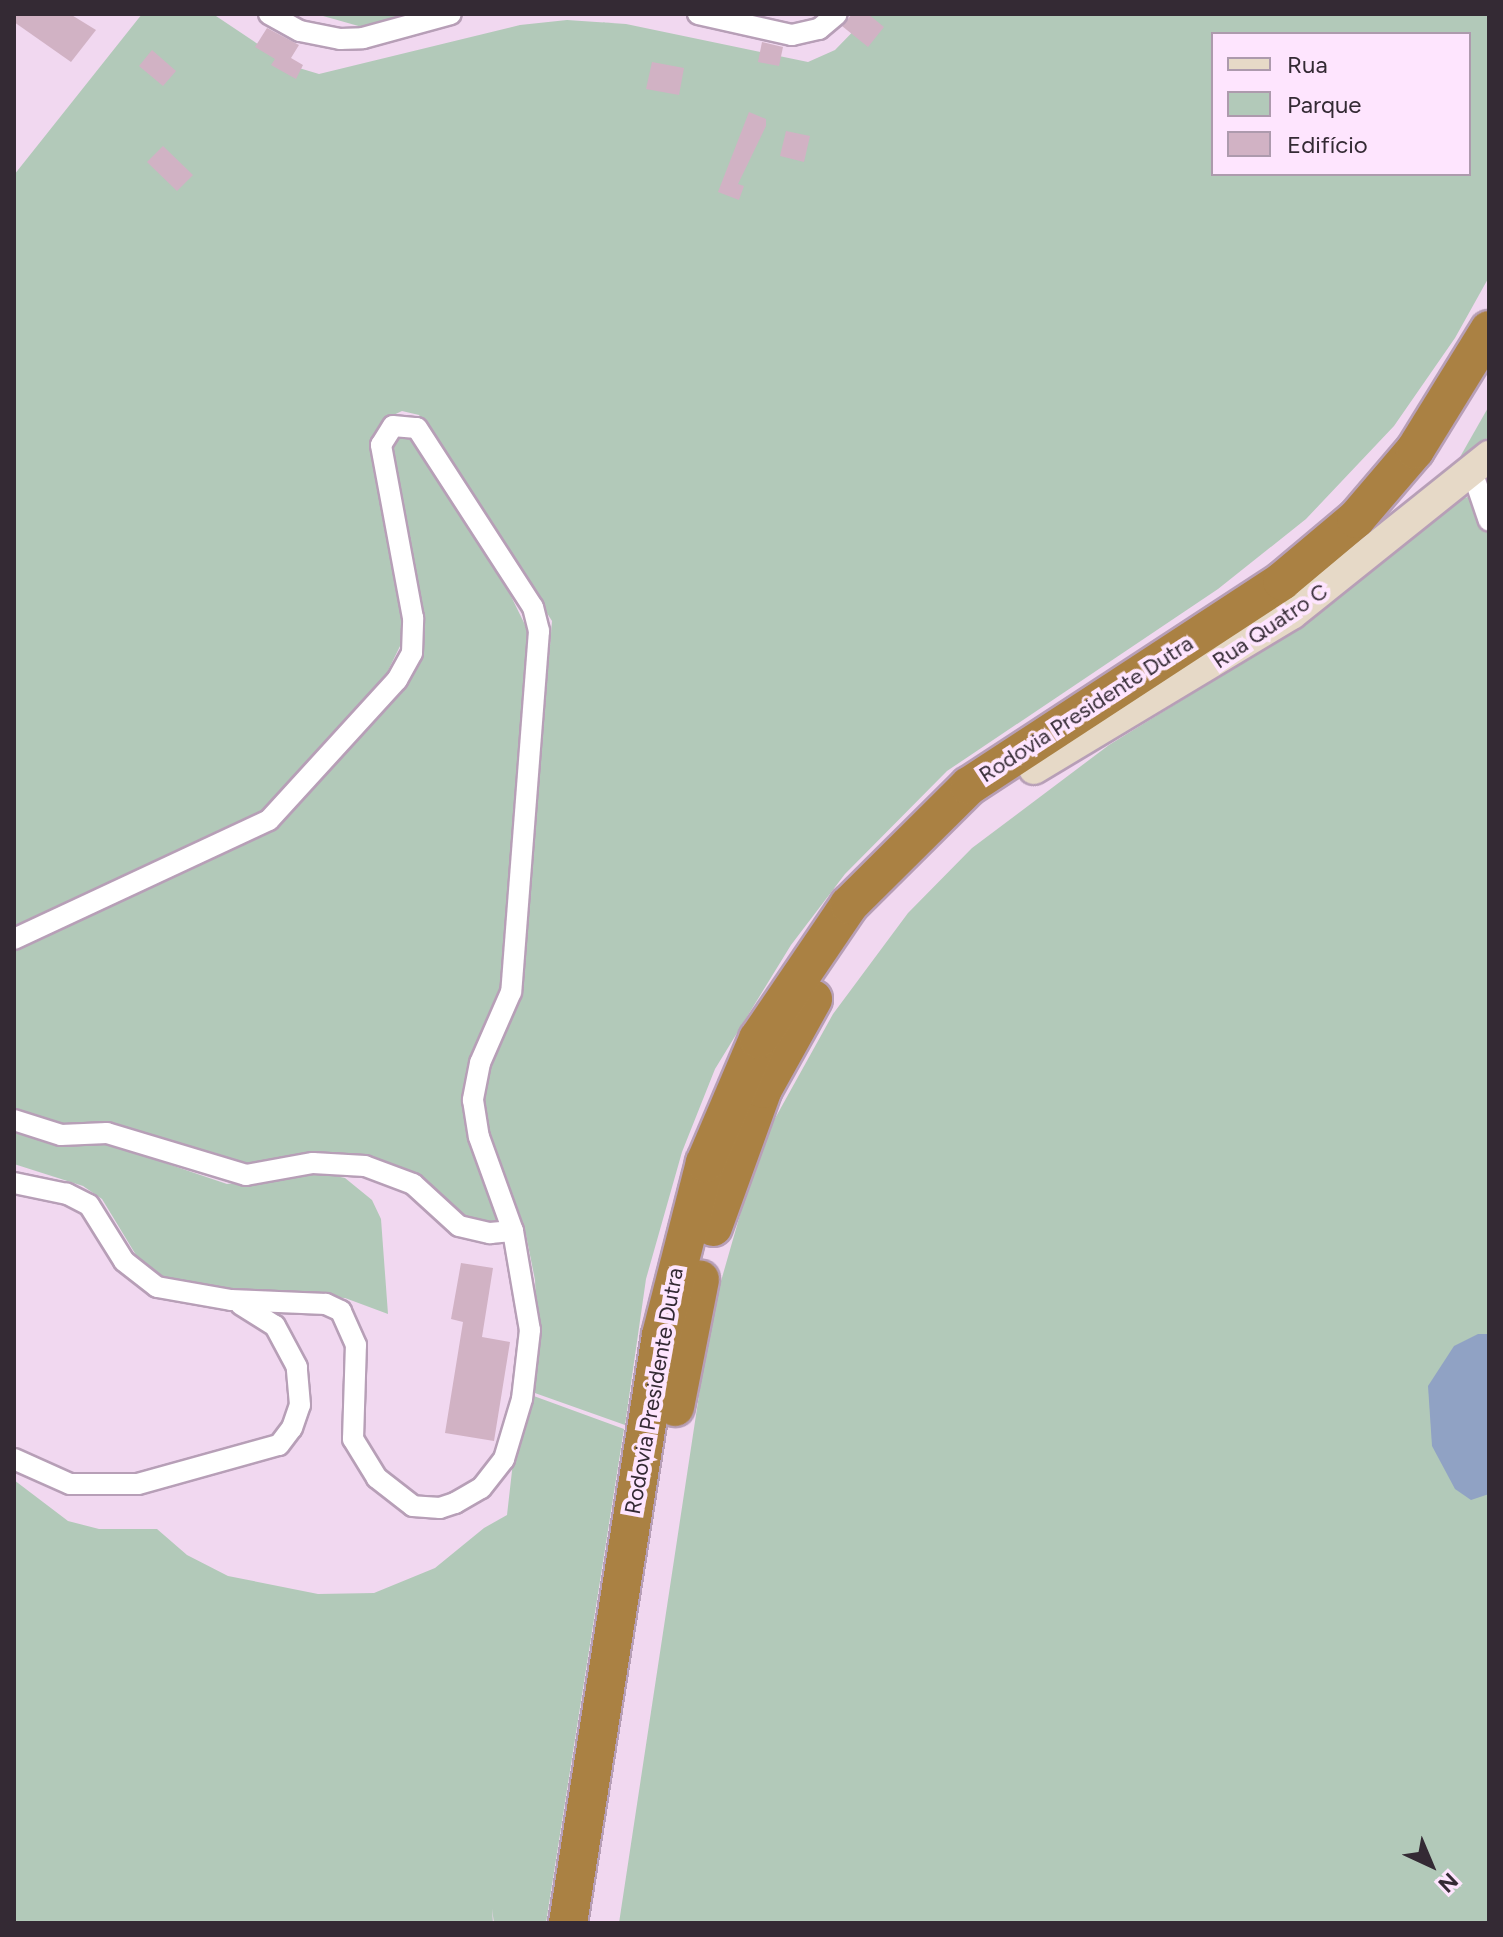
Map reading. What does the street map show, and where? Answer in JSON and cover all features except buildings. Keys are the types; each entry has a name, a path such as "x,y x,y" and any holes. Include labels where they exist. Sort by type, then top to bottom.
{"highway":[{"name":"Rodovia Presidente Dutra","path":"568,1923 661,1335 705,1163 758,1039 849,905 969,786 1282,581 1356,519 1415,450 1489,330"},
{"name":"Rodovia Presidente Dutra","path":"592,1923 691,1320 723,1193 741,1144 791,1035 856,935 942,845 1034,769 1338,565 1411,491 1489,384"}],"street":[{"path":"269,14 300,31 340,39 363,38 451,14"},
{"path":"698,14 792,35 819,29 837,14"},
{"path":"14,939 269,820 397,680 412,653 413,618 381,445 393,426 417,428 533,607 539,631 511,992 480,1063 473,1100 479,1137 513,1231 530,1330 522,1399 494,1475 469,1496 440,1508 413,1506 398,1496 362,1457 352,1424 356,1345 341,1311 326,1304 231,1300 146,1282 124,1261 89,1205 67,1194 14,1183"},
{"path":"1482,467 1489,521"},
{"name":"Rua Quatro C","path":"1034,769 1292,614 1482,467"},
{"path":"14,1120 61,1135 107,1133 246,1175 313,1163 365,1166 413,1184 459,1226 490,1233 513,1231"},
{"path":"14,1459 70,1484 138,1484 279,1445 292,1428 300,1405 297,1367 275,1326 231,1300"}],"green space":[{"path":"142,14 213,14 289,65 319,74 520,25 567,20 626,24 808,62 835,50 870,14 1489,14 1489,277 1455,338 1394,426 1306,519 1218,589 947,771 845,874 791,945 715,1069 682,1152 646,1279 625,1425 532,1392 538,1354 535,1280 526,1235 485,1129 482,1081 520,991 524,965 552,621 419,415 402,411 385,419 372,444 403,605 401,644 384,679 256,819 14,932 14,175"},
{"path":"316,14 418,14 362,27"},
{"path":"1489,406 1489,437 1460,457"},
{"path":"397,436 414,439 492,557 528,631 504,989 471,1066 466,1092 507,1227 469,1224 419,1179 392,1166 258,1169 14,1115 14,943 238,841 410,669 391,444"},
{"path":"1489,491 1489,1923 619,1923 711,1316 750,1180 773,1122 833,1014 908,913 972,848 1109,745 1221,676 1454,501"},
{"path":"14,1131 38,1138 100,1141 227,1184 317,1172 345,1178 372,1200 381,1219 388,1314 345,1298 246,1293 185,1285 155,1273 136,1255 102,1199 83,1186 14,1164"},
{"path":"531,1395 624,1429 546,1923 494,1923 492,1909 493,1923 14,1923 14,1480 68,1521 99,1529 157,1529 187,1555 228,1576 318,1594 374,1593 435,1568 484,1528 507,1515 513,1462"}],"water":[{"path":"1478,1334 1489,1334 1489,1494 1471,1500 1455,1489 1432,1446 1428,1386 1454,1346"}]}
